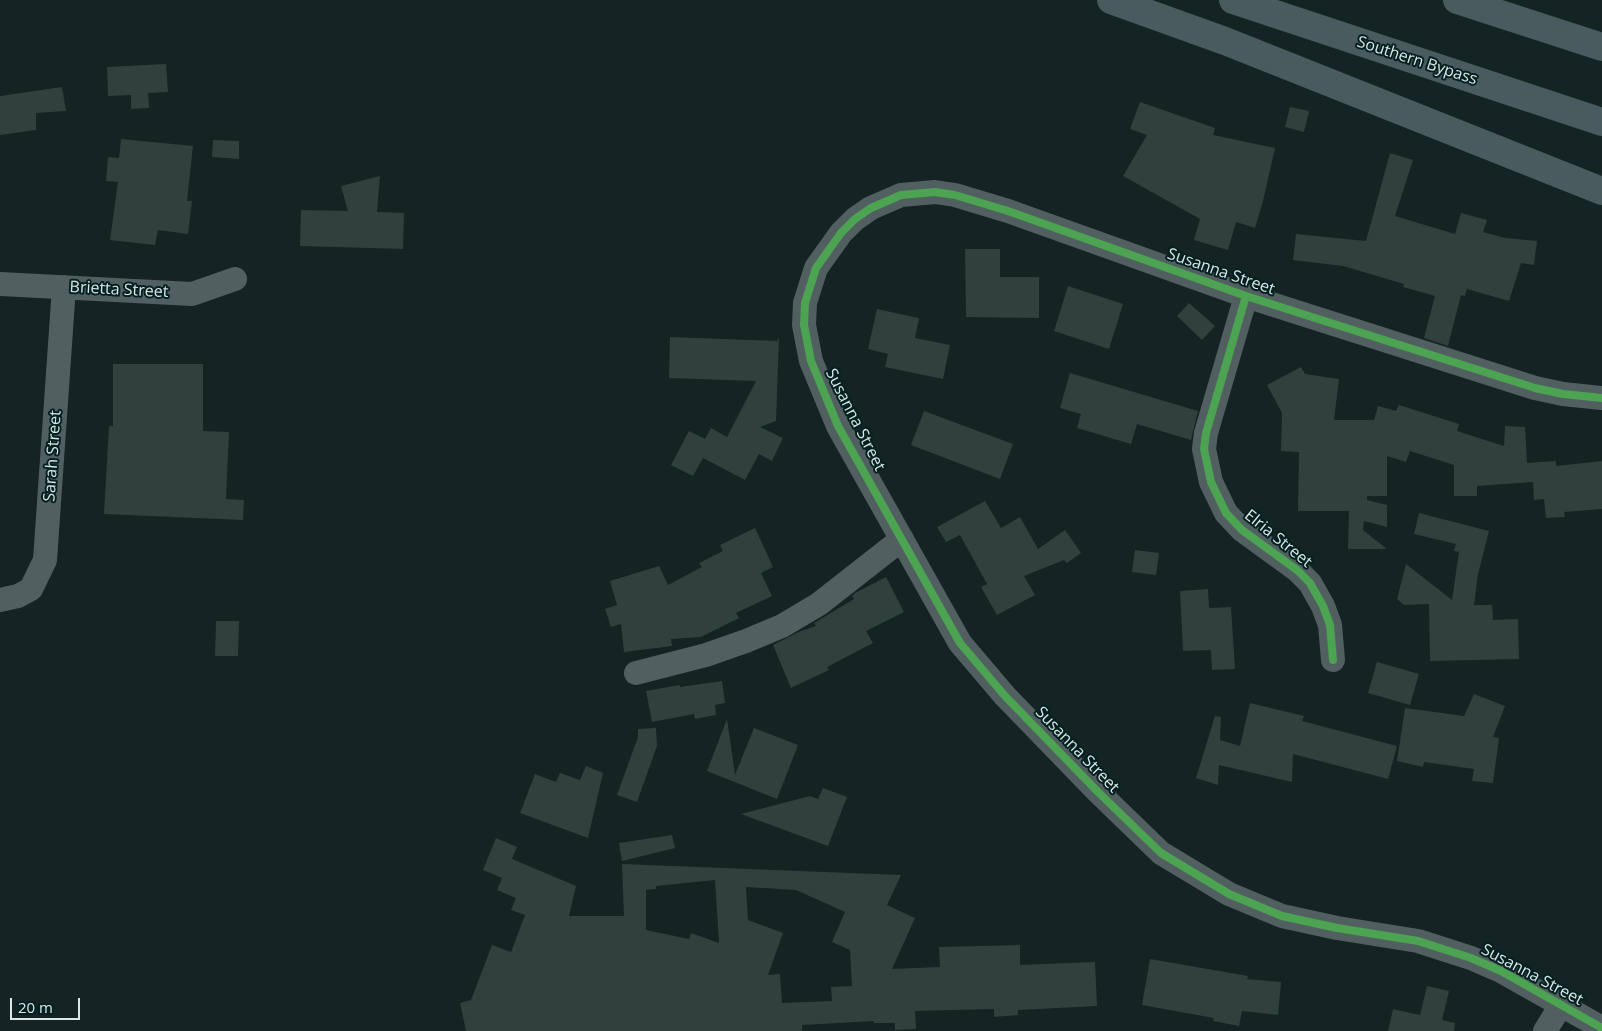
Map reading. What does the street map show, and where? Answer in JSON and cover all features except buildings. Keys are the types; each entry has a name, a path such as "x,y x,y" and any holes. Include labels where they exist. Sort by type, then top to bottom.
{"highway":[{"path":"1111,0 1243,48 1602,191"},
{"name":"Southern Bypass","path":"1233,0 1602,122"},
{"path":"1457,0 1602,47"}],"street":[{"name":"Susanna Street","path":"1602,398 1563,394 1535,388 1246,296 955,194 935,192 901,195 871,208 855,219 826,252 816,268 805,303 806,343 811,361 838,426 940,611 977,665 1098,792 1162,853 1194,875 1257,907 1308,922 1418,941 1445,948 1501,971 1602,1028"},
{"name":"Brietta Street","path":"0,284 192,294 235,279"},
{"name":"Sarah Street","path":"0,600 18,596 31,589 45,560 64,287"},
{"name":"Elria Street","path":"1246,296 1206,433 1204,450 1210,482 1226,513 1242,530 1297,570 1310,583 1323,606 1330,625 1333,660"},
{"path":"636,672 706,655 782,626 819,604 902,539"},
{"path":"1545,1031 1561,1004"}],"cycle path":[{"path":"1602,398 1563,394 1535,388 1246,296 1008,211 955,195 935,192 901,195 871,208 855,219 841,233 816,268 805,303 804,325 811,361 838,426 960,643 1005,696 1098,792 1161,853 1229,894 1282,916 1337,928 1418,941 1471,958 1501,971 1602,1028"},
{"path":"1246,296 1206,433 1204,449 1211,482 1226,513 1242,530 1297,570 1310,583 1323,606 1330,625 1333,660"}]}
